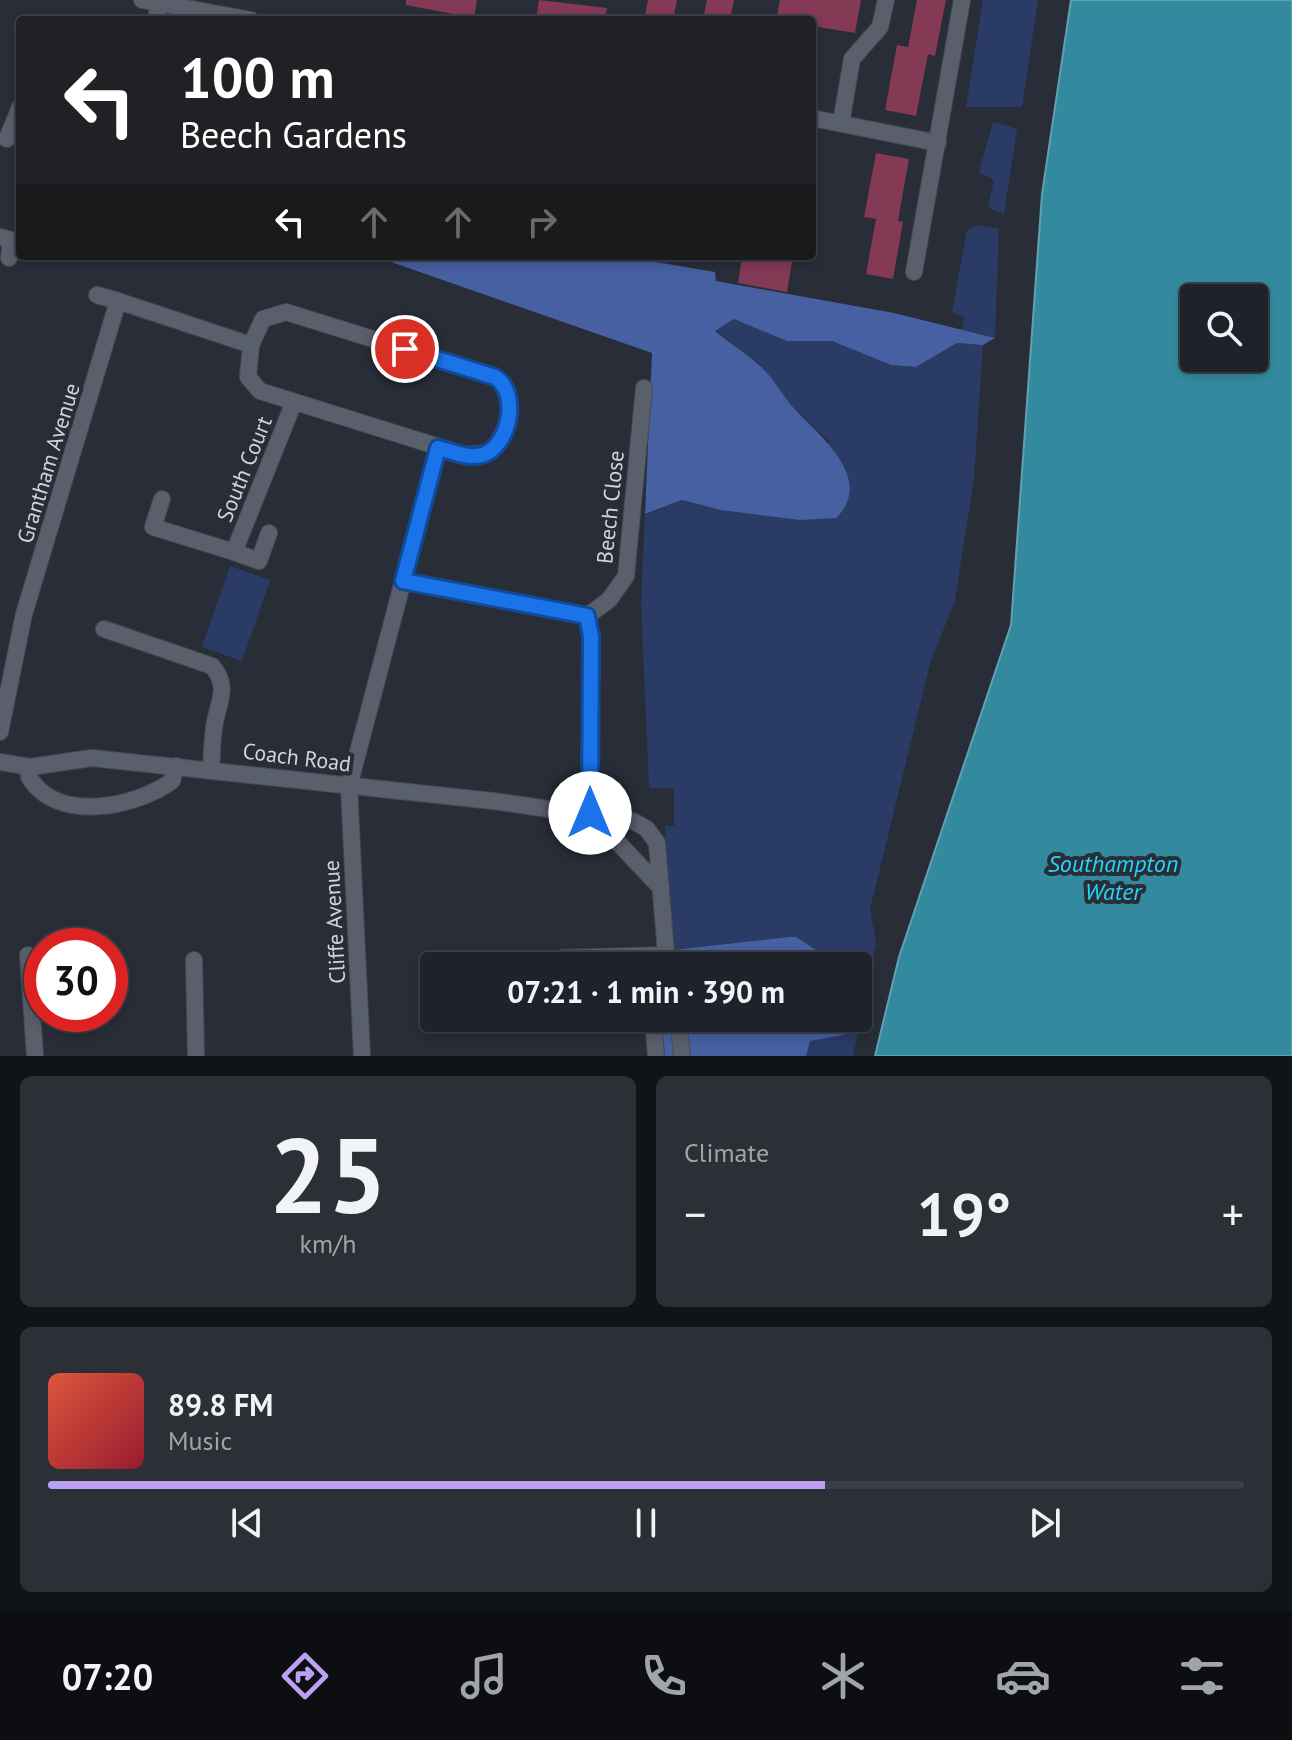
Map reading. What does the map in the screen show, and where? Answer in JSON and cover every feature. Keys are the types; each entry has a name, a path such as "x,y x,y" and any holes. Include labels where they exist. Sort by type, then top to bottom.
{"street":[{"path":"841,123 852,59 880,27 886,0"},
{"path":"914,272 962,0"},
{"path":"152,8 185,4 234,16"},
{"path":"7,139 16,117"},
{"path":"816,119 938,143"},
{"path":"9,258 10,240"},
{"path":"97,295 251,345"},
{"name":"Grantham Avenue","path":"0,732 24,614 118,301"},
{"path":"286,312 504,382 510,405 500,440 492,450 474,456 438,448 294,402 252,385 246,367 251,345 263,319 286,312"},
{"name":"Beech Close","path":"587,616 609,600 626,576 644,388"},
{"name":"South Court","path":"234,552 294,402"},
{"name":"Cliffe Avenue","path":"362,1056 349,786 438,448"},
{"name":"South Court","path":"162,499 153,527 259,561 269,533"},
{"path":"403,581 587,616 591,637 590,813 661,888 666,952"},
{"path":"104,629 212,666 222,678 224,697 214,725 211,769"},
{"name":"Coach Road","path":"0,762 30,767 92,758 211,769 590,813 633,821 647,829 657,843 661,888"},
{"path":"30,767 29,777 34,786 52,797 74,805 99,807 152,795 172,781 176,766"},
{"path":"194,960 196,1056"},
{"path":"33,1032 35,1056"},
{"path":"654,1032 656,1056"},
{"path":"679,1032 682,1056"}],"shaded area":[{"path":"983,0 1038,0 1022,107 966,107"},
{"path":"993,122 1017,129 1004,214 988,208 994,180 979,172"},
{"path":"977,225 999,229 995,338 962,330 964,317 952,312 967,230"},
{"path":"385,260 650,260 715,272 716,281 894,313 995,338 983,345 957,343 916,367 891,365 832,341 787,341 734,319 715,331 765,370 791,405 827,443 846,472 850,487 847,503 836,518 800,520 721,510 682,500 645,514 652,353"},
{"path":"735,319 787,341 832,341 891,365 916,367 957,343 983,345 974,478 955,600 930,664 870,909 876,943 872,963 872,952 815,952 789,937 673,950 665,826 674,826 674,788 649,788 641,603 645,515 682,500 721,510 749,511 830,442 789,403 759,364 715,330"},
{"path":"230,566 270,580 242,661 202,647"},
{"path":"796,937 819,952 673,952"},
{"path":"659,1032 845,1032 844,1035 810,1041 806,1056 660,1056"},
{"path":"845,1032 858,1032 853,1056 806,1056 809,1041 844,1035"}],"water":[{"name":"Southampton Water","path":"1071,0 1292,0 1292,1056 875,1056 899,957 1011,625 1042,194"}],"building":[{"path":"406,0 477,0 474,16 406,5"},
{"path":"539,0 607,8 605,16 537,16"},
{"path":"648,0 677,0 674,16 645,16"},
{"path":"707,0 734,0 731,16 704,16"},
{"path":"780,0 861,0 855,33 816,27 816,16 777,16"},
{"path":"917,0 946,0 935,56 928,54 916,116 885,110 897,45 908,47"},
{"path":"876,153 909,159 898,221 903,222 893,279 866,274 876,219 864,217"},
{"path":"741,260 792,260 787,292 738,283"}],"route":[{"path":"405,349 495,377 504,382 510,405 500,440 487,453 474,456 438,448 403,581 508,598 587,616 591,637 590,813"}]}
